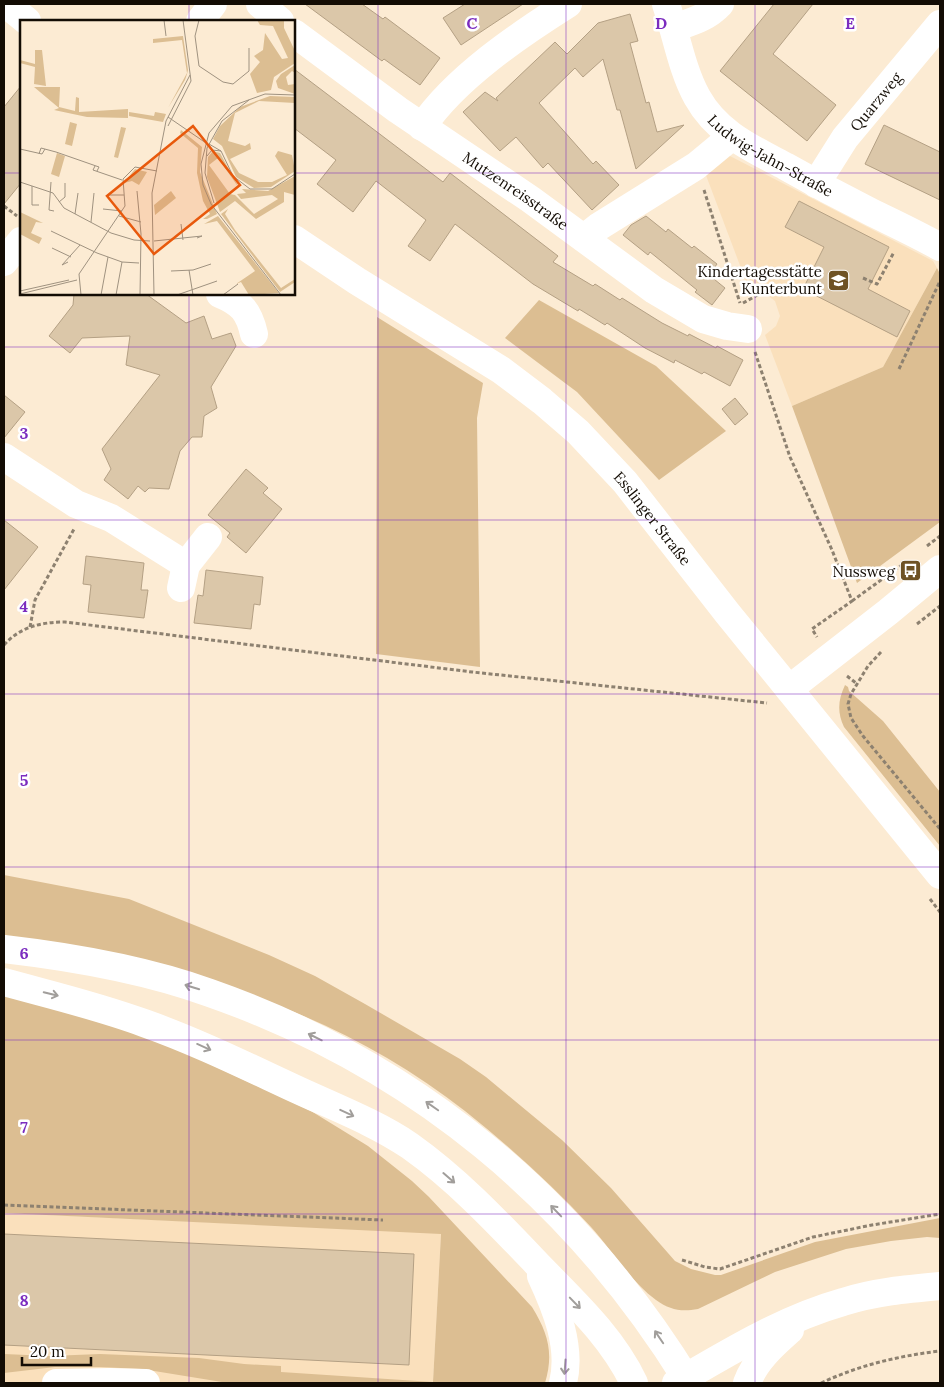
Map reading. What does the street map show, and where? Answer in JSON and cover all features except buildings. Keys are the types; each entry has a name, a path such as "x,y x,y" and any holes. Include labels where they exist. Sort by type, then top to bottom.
{"main road":[{"path":"6,4 26,20"},
{"path":"201,20 213,4"},
{"path":"260,4 279,20"},
{"path":"422,127 432,113 463,81 531,28 568,4"},
{"path":"670,16 700,19 712,12 720,4"},
{"name":"Ludwig-Jahn-Straße","path":"670,16 689,81 697,98 716,123 731,136 816,184 906,228 940,247"},
{"name":"Quarzweg","path":"816,184 846,138 940,24"},
{"name":"Mutzenreisstraße","path":"295,34 422,127 487,168 654,290 703,319 726,326 748,329"},
{"path":"584,238 598,227 696,166 731,136"},
{"name":"Esslinger Straße","path":"295,240 357,281 501,370 542,401 578,432 625,482 780,696 940,875"},
{"path":"4,262 20,242"},
{"path":"222,295 235,302 248,314 254,334"},
{"path":"4,457 76,504 110,518 184,576 208,537"},
{"path":"780,696 832,656 933,558"},
{"path":"4,949 35,952 115,967 209,992 323,1041 358,1059 408,1089 444,1114 508,1166 563,1219 631,1298 683,1381 776,1327 812,1312 870,1295 940,1286"},
{"path":"4,982 76,1001 153,1026 230,1058 397,1138 436,1166 529,1255 601,1332 617,1352 634,1383"},
{"path":"529,1255 542,1278 560,1327 566,1353 563,1383"},
{"path":"748,1383 756,1365 767,1350 812,1312"},
{"path":"56,1383 146,1383"}],"path":[{"path":"696,166 740,304 763,292"},
{"path":"4,206 20,219"},
{"path":"863,278 877,284 906,228"},
{"path":"899,369 940,281"},
{"path":"748,329 790,458 832,550 852,601"},
{"path":"30,627 35,600 73,534 76,522 76,504"},
{"path":"933,558 940,536"},
{"path":"856,683 832,656 812,628 910,559"},
{"path":"913,626 940,606"},
{"path":"4,645 15,634 30,627 55,622 79,623 472,672 737,701 780,696"},
{"path":"884,649 874,659 850,694 848,704 851,718 863,736 940,829"},
{"path":"4,1205 383,1220"},
{"path":"682,1260 704,1267 720,1269 813,1237 940,1214"},
{"path":"821,1383 880,1361 940,1351"}],"shaded area":[{"name":"Kindertagesstätte Kunterbunt","path":"728,155 933,261 937,268 883,367 792,406 765,335 776,326 780,316 775,301 763,292 750,292 704,170"},
{"path":"937,268 940,274 940,522 857,583 792,406 883,367"},
{"path":"539,300 656,366 726,431 659,480 577,392 505,338"},
{"path":"377,317 483,383 477,418 480,667 376,654"},
{"path":"845,685 849,691 883,721 940,792 940,846 844,727 839,706"},
{"path":"4,875 129,899 269,955 315,976 365,1004 460,1059 486,1077 562,1140 611,1188 675,1261 691,1269 721,1275 815,1242 940,1218 940,1238 927,1237 891,1241 846,1249 775,1272 698,1309 681,1310 671,1308 656,1300 638,1284 591,1227 530,1167 465,1111 415,1075 335,1030 307,1017 250,996 219,987 4,937"},
{"path":"4,991 132,1028 311,1111 368,1146 429,1197 532,1307 546,1335 548,1344 549,1362 545,1383 228,1383 142,1369 100,1367 55,1367 4,1373 4,1354 50,1356 100,1354 199,1358 244,1364 281,1366 281,1372 433,1382 441,1234 4,1213"},
{"path":"4,1213 441,1233 433,1382 4,1383"}],"place":[{"name":"Kindertagesstätte Kunterbunt","path":"838,280"},
{"name":"Nussweg","path":"911,571"}]}
